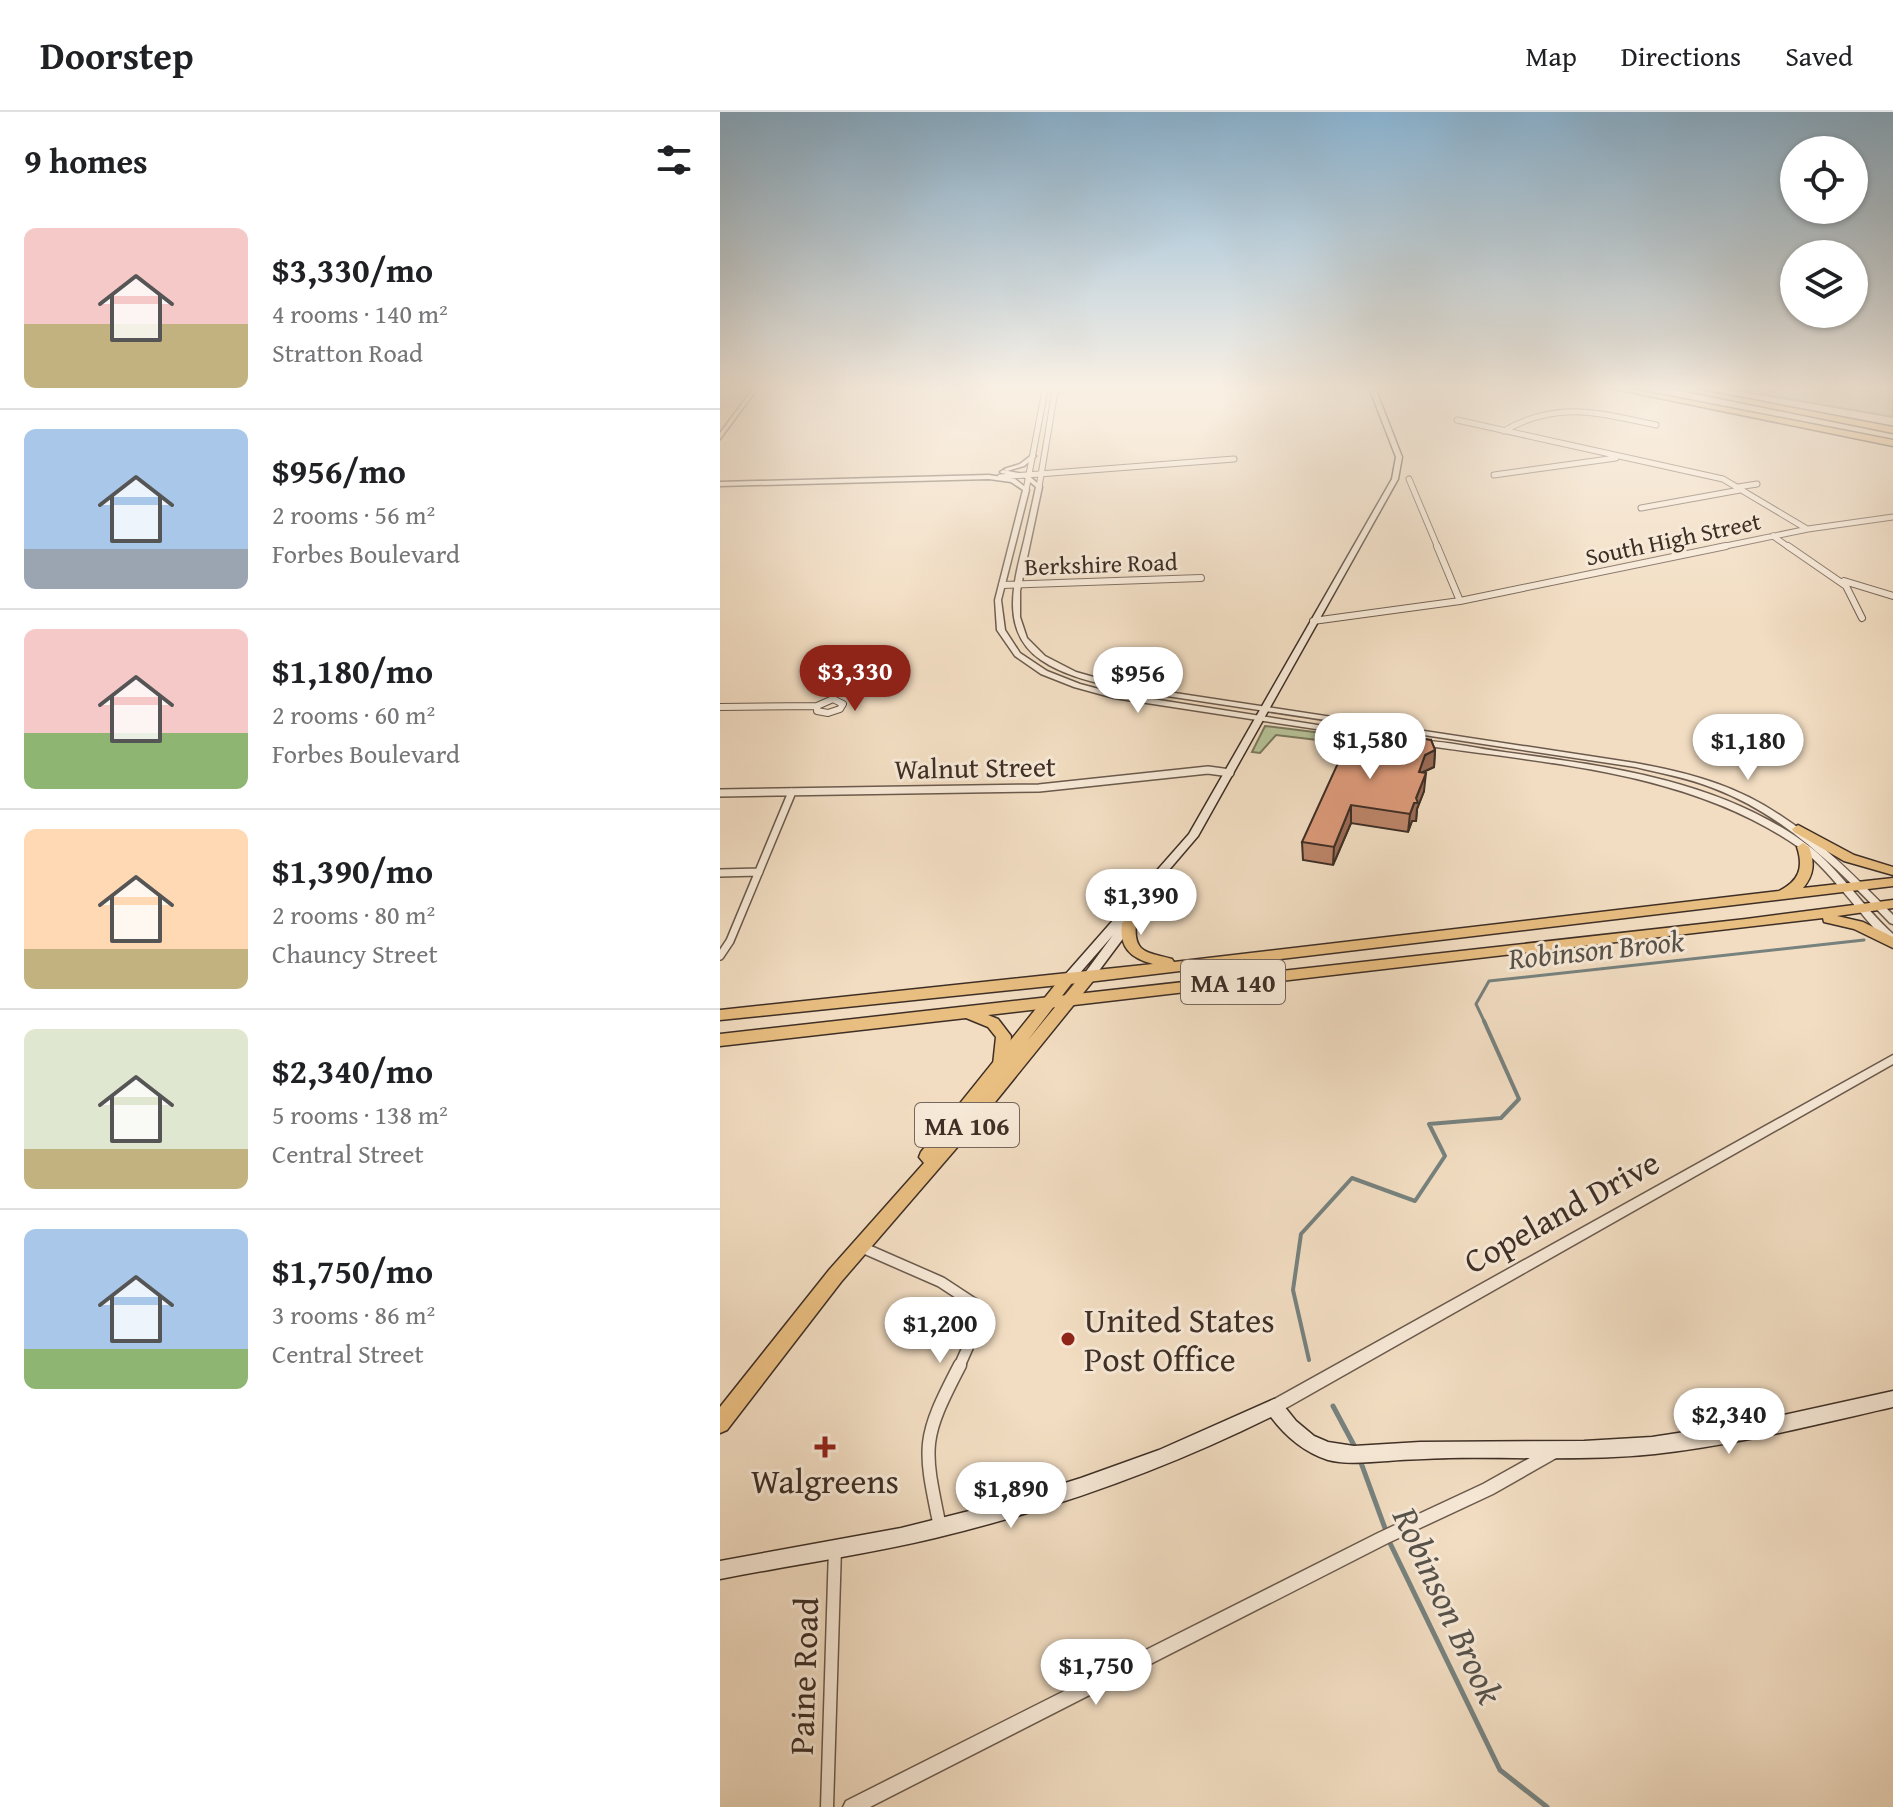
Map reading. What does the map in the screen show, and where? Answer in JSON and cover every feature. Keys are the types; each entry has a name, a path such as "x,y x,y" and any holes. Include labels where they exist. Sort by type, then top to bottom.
{"main road":[{"name":"MA 106","path":"720,1423 860,1247 973,1118 1070,1000 1193,836 1373,520 1400,464"},
{"path":"1798,829 1849,858 1893,871"},
{"path":"1769,898 1789,893 1806,876 1809,863 1803,847"},
{"name":"MA 106","path":"860,1247 877,1220 1068,979 1122,914 1163,874"},
{"name":"MA 140","path":"720,1015 1088,977 1893,882"},
{"name":"MA 140","path":"720,1040 1746,924 1886,905"},
{"path":"1804,917 1849,922 1893,942"},
{"path":"1129,923 1128,944 1139,956 1188,965"},
{"path":"967,1012 993,1023 1004,1036 1001,1065"},
{"path":"1274,1407 1288,1427 1314,1448 1360,1454 1618,1448 1704,1440 1893,1399"},
{"name":"Copeland Drive","path":"720,1570 940,1527 1112,1478 1221,1434 1274,1407"}],"street":[{"path":"986,472 1015,468 1021,464"},
{"path":"1032,464 997,608 1002,634 1012,648 1042,671 1105,693 1659,769 1726,790 1759,805 1798,829 1886,905 1893,921"},
{"path":"1043,464 1013,611 1018,631 1034,651 1061,668 1121,687 1375,736"},
{"path":"720,482 986,472 1030,476 1042,472 1195,464"},
{"path":"1494,475 1571,464"},
{"path":"1654,464 1715,477 1808,529"},
{"path":"720,482 1000,477 1020,474"},
{"path":"1030,476 1039,487"},
{"path":"1000,477 1016,481 1026,490"},
{"path":"1409,479 1460,601"},
{"path":"1641,508 1757,484"},
{"name":"South High Street","path":"1313,621 1460,601 1808,529 1893,517"},
{"path":"1773,536 1839,579 1868,591 1893,596"},
{"name":"Berkshire Road","path":"1002,585 1201,578"},
{"path":"1839,579 1851,592 1862,618"},
{"path":"720,707 817,706"},
{"path":"1404,741 1604,771 1687,788 1751,815 1803,847 1893,942"},
{"name":"Walnut Street","path":"720,793 1039,788 1208,770 1230,773"},
{"path":"720,956 730,941 792,792"},
{"path":"720,873 759,872"},
{"name":"Copeland Drive","path":"1274,1407 1893,1059"},
{"path":"860,1247 930,1277 966,1296 976,1306 978,1314 972,1338 938,1403 928,1432 927,1469 940,1527"},
{"path":"852,1807 1388,1535 1488,1489 1556,1449"},
{"name":"Paine Road","path":"827,1807 835,1547"}],"green space":[{"path":"1265,726 1330,734 1334,742 1276,735 1260,753 1252,752"}],"building":[{"path":"1354,728 1431,740 1435,750 1425,755 1419,772 1426,773 1416,798 1418,803 1414,803 1410,814 1351,805 1334,847 1302,842"}],"waterway":[{"name":"Robinson Brook","path":"1485,1023 1476,1004 1489,981 1864,940"},
{"name":"Robinson Brook","path":"1309,1360 1293,1290 1301,1234 1352,1178 1415,1201 1445,1156 1429,1124 1501,1118 1519,1099 1484,1021"},
{"name":"Robinson Brook","path":"1333,1406 1356,1449"},
{"name":"Robinson Brook","path":"1360,1460 1386,1531"},
{"name":"Robinson Brook","path":"1388,1539 1500,1770 1547,1807"}],"place":[{"name":"United States Post Office","path":"1068,1339"},
{"name":"Walgreens","path":"825,1447"}]}
